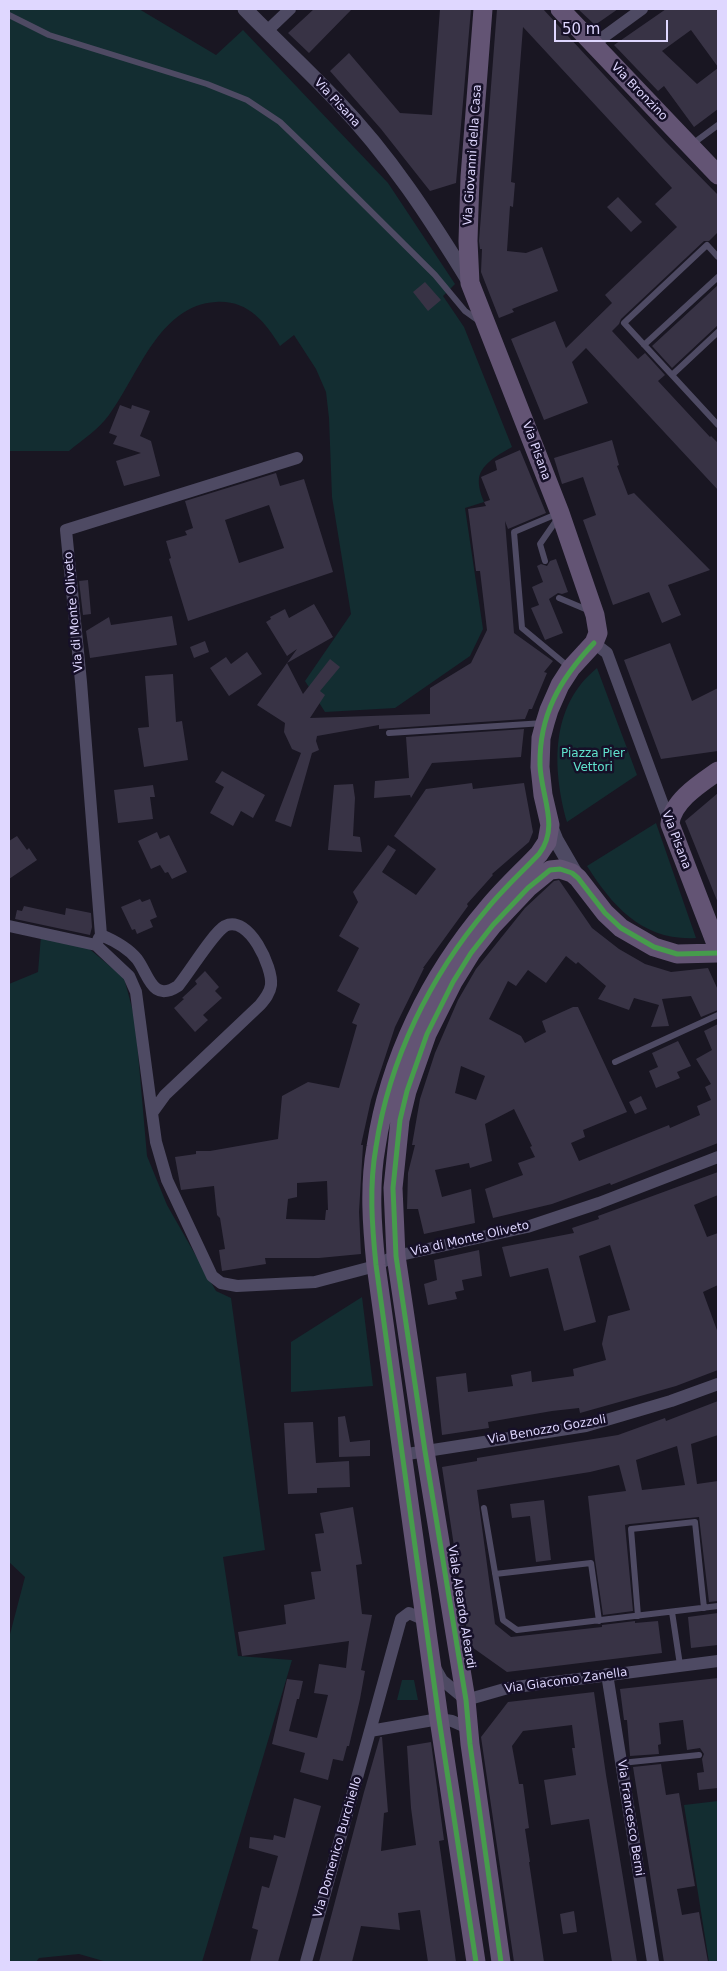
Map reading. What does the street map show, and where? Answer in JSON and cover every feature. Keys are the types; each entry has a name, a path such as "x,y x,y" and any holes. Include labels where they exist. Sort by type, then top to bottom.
{"main road":[{"name":"Via Giovanni della Casa","path":"470,282 468,241 470,195 482,18 489,9"},
{"name":"Via Bronzino","path":"560,9 718,175"},
{"name":"Via Pisana","path":"470,282 560,514 594,612 598,633 594,643"},
{"path":"476,1962 439,1720 376,1265 372,1217 375,1149 383,1111 401,1054 421,1008 457,948 487,908 544,848 548,839 550,825 543,795 540,767 541,738 554,698 571,668 594,643"},
{"path":"670,824 672,814 679,804 718,771"},
{"name":"Via Pisana","path":"670,824 718,949"},
{"name":"Viale Aleardo Aleardi","path":"501,1962 468,1728 466,1700 425,1450 396,1256 393,1188 400,1120 418,1056 452,982 476,946 493,925 545,873 557,869 568,871 578,878"},
{"path":"578,878 605,913 640,940 664,951 677,954 718,953"}],"street":[{"name":"Via Pisana","path":"245,9 338,101 379,149 416,196 470,282"},
{"path":"267,31 290,9"},
{"path":"594,44 642,9"},
{"name":"Via di Monte Oliveto","path":"297,458 66,530 80,673 98,940 129,976 136,992 156,1142 166,1180 212,1276 221,1283 237,1286 315,1282 376,1265 396,1256 527,1227 599,1203 718,1157"},
{"name":"Via Pisana","path":"594,643 607,653 670,824"},
{"path":"550,825 556,840 578,878"},
{"path":"9,926 118,943 136,958 149,981 156,989 168,992 178,986 220,930 230,925 240,926 250,934 264,956 271,972 271,987 260,1005 166,1095 152,1113"},
{"name":"Via Benozzo Gozzoli","path":"401,1455 586,1426 640,1411 718,1384"},
{"name":"Via Domenico Burchiello","path":"306,1962 401,1619 409,1613 425,1620"},
{"name":"Via Giacomo Zanella","path":"466,1700 508,1688 718,1661"},
{"path":"431,1662 442,1680 466,1700"},
{"name":"Via Francesco Berni","path":"607,1674 653,1962"},
{"path":"370,1731 439,1720 452,1721 468,1728"}],"lane":[{"path":"9,15 49,36 207,84 247,100 280,122 435,275 466,312 476,320 487,325"},
{"path":"691,146 718,125"},
{"path":"718,257 707,245 624,323 718,424"},
{"path":"644,345 718,277"},
{"path":"672,375 718,332"},
{"path":"545,561 540,544 560,514"},
{"path":"560,514 514,532 522,628 571,668"},
{"path":"559,598 594,612"},
{"path":"389,733 545,723"},
{"path":"615,1062 718,1015"},
{"path":"484,1508 502,1620 517,1630 718,1606"},
{"path":"638,1616 631,1529 695,1522 704,1608"},
{"path":"495,1574 591,1563 599,1621"},
{"path":"672,1612 680,1665"},
{"path":"621,1763 699,1754"}],"green space":[{"path":"9,9 139,9 216,55 243,30 388,183 455,284 443,296 464,327 512,447 492,459 483,468 479,484 484,502 465,508 483,629 470,656 395,708 325,712 305,681 351,614 332,497 329,418 326,392 316,369 294,335 280,346 262,321 246,309 227,302 196,306 179,315 165,329 152,345 109,415 95,430 69,451 9,451"},
{"name":"Piazza Pier Vettori","path":"597,668 637,775 567,822 559,780 559,739 563,719 570,700 582,683"},
{"path":"656,823 696,938 660,934 631,919 608,895 587,866"},
{"path":"41,936 86,946 124,978 135,1019 147,1156 167,1205 216,1291 231,1298 265,1550 223,1557 238,1656 292,1660 202,1962 107,1962 79,1954 39,1958 36,1962 9,1962 9,1638 25,1577 9,1562 9,984 38,972"},
{"path":"362,1297 373,1386 291,1392 291,1342"},
{"path":"402,1680 414,1680 418,1700 397,1700"},
{"path":"718,1801 718,1962 709,1962 684,1805"}],"building":[{"path":"314,9 352,9 309,53 288,33"},
{"path":"440,9 471,9 456,183 430,191 381,129 330,71 349,53 400,113 432,115"},
{"path":"497,9 543,9 665,141 718,195 718,232 709,241 704,241 621,319 612,331 638,359 645,353 665,375 658,381 710,437 718,443 718,490 586,348 572,362 588,403 544,420 511,339 555,321 566,348 612,303 605,295 677,227 655,204 672,188 523,27 511,182 515,183 513,207 510,206 507,251 526,253 542,247 558,291 512,309 514,312 499,318 481,272 482,249 480,249 479,241"},
{"path":"578,9 618,9 595,25"},
{"path":"666,9 718,9 718,67 691,30 662,51 697,84 718,68 718,109 694,127 664,86 658,91 614,45"},
{"path":"618,197 642,222 631,232 607,207"},
{"path":"425,282 441,300 428,311 413,292"},
{"path":"718,285 718,325 672,368 652,346"},
{"path":"120,405 131,409 132,405 150,411 140,436 151,441 160,476 124,486 116,461 141,453 113,444 117,436 109,433"},
{"path":"612,440 619,465 617,466 628,495 634,493 710,570 668,585 681,615 662,623 649,592 613,605 583,520 596,515 583,477 562,484 554,458"},
{"path":"520,450 546,513 508,529 505,521 514,633 553,661 544,672 547,673 532,709 529,709 525,719 379,729 379,725 317,736 316,741 319,750 312,753 291,827 275,821 301,753 292,749 284,732 285,723 257,705 287,663 303,694 330,659 340,667 320,691 325,695 310,718 430,714 430,688 471,663 487,630 480,571 476,571 468,509 486,506 484,502 490,500 481,477 497,470 495,461"},
{"path":"276,473 280,486 304,479 333,572 188,621 169,559 171,558 166,541 187,535 185,531 193,528 185,501","holes":["269,505 284,548 239,563 225,520"]},
{"path":"556,559 568,592 558,593 549,599 563,633 545,640 531,608 539,605 532,587 543,582 537,566 541,564 547,566 550,561"},
{"path":"88,580 91,614 83,615 79,581"},
{"path":"314,604 333,637 287,663 297,649 287,656 266,622 271,619 270,617 285,609 289,618"},
{"path":"172,616 177,645 90,658 86,631 109,617 111,625"},
{"path":"205,641 209,652 194,658 190,647"},
{"path":"670,643 692,701 718,688 718,751 661,759 624,660"},
{"path":"247,652 262,674 229,696 210,668 226,657 231,664"},
{"path":"173,674 176,722 182,721 188,760 144,767 138,728 149,727 145,676"},
{"path":"524,729 521,757 432,763 411,798 410,795 374,798 375,781 409,778 406,737"},
{"path":"222,771 265,795 253,818 241,811 233,826 210,813 224,787 215,782"},
{"path":"472,783 473,789 524,783 533,832 529,842 492,874 467,904 468,906 423,968 395,1027 371,1100 361,1145 363,1145 359,1212 361,1254 319,1258 265,1258 266,1264 222,1271 219,1250 225,1249 220,1218 217,1215 214,1186 181,1190 175,1157 196,1154 196,1151 210,1151 278,1139 282,1096 308,1082 339,1088 357,1025 352,1023 360,1004 337,991 359,948 339,936 358,902 353,892 388,845 396,850 382,872 416,895 436,869 394,836 426,789","holes":["327,1181 328,1210 326,1210 325,1220 286,1219 288,1199 297,1197 297,1183"]},
{"path":"353,784 355,798 353,836 360,837 362,852 328,850 334,785"},
{"path":"153,785 155,797 150,797 153,819 118,823 114,790"},
{"path":"718,793 718,903 685,821"},
{"path":"157,832 160,839 169,835 187,872 172,879 168,872 165,873 160,865 151,869 138,841"},
{"path":"17,836 27,850 29,848 37,860 9,879 9,841"},
{"path":"559,880 592,928 619,949 645,964 671,972 708,968 718,990 718,1010 701,1017 691,996 662,999 669,1026 651,1027 659,1005 634,998 629,1010 598,999 606,986 578,962 576,964 566,956 546,983 528,970 516,986 508,981 489,1019 521,1036 525,1043 546,1032 542,1021 573,1007 578,1007 627,1112 583,1130 585,1137 571,1143 579,1161 669,1125 670,1128 700,1115 697,1106 711,1100 705,1087 711,1084 696,1059 712,1050 704,1031 718,1024 718,1143 611,1185 610,1183 552,1204 493,1218 485,1189 523,1175 518,1163 535,1157 530,1147 532,1146 514,1109 485,1124 492,1161 470,1168 469,1163 435,1170 442,1197 471,1189 475,1223 424,1234 418,1209 407,1209 408,1173 415,1145 412,1145 420,1099 435,1053 458,1000 476,969 525,908 554,881","holes":["461,1066 485,1076 476,1100 455,1093"]},
{"path":"140,899 142,902 150,899 157,917 150,920 153,927 137,934 135,929 132,930 121,907"},
{"path":"24,906 65,915 66,908 91,913 92,927 90,935 15,919 17,910 22,911"},
{"path":"205,971 219,987 215,991 222,998 203,1015 208,1020 195,1032 174,1008 197,984 195,981"},
{"path":"678,1041 691,1066 677,1072 680,1078 656,1088 649,1071 658,1067 652,1053"},
{"path":"641,1096 647,1109 635,1114 629,1102"},
{"path":"718,1172 718,1195 694,1205 707,1237 718,1233 718,1285 703,1292 718,1333 718,1370 676,1386 580,1413 579,1408 552,1411 488,1422 489,1428 442,1435 436,1377 466,1373 468,1392 513,1386 511,1375 531,1371 532,1382 574,1376 573,1369 606,1360 602,1344 608,1316 630,1310 610,1245 579,1256 596,1322 564,1331 548,1268 510,1277 502,1247 574,1233 572,1228 599,1219 598,1216"},
{"path":"479,1250 482,1276 462,1280 464,1290 455,1292 457,1299 428,1305 424,1284 437,1280 434,1260"},
{"path":"718,1401 718,1435 691,1444 697,1484 718,1481 718,1601 709,1602 699,1517 630,1524 625,1525 633,1611 603,1615 588,1496 626,1491 619,1465 590,1472 477,1490 495,1624 511,1637 602,1627 602,1625 635,1621 635,1623 658,1621 662,1653 507,1672 469,1645 442,1467 477,1461 477,1458 618,1435 665,1418 666,1421","holes":["677,1446 685,1485 642,1490 636,1460"]},
{"path":"345,1416 350,1442 370,1440 370,1456 339,1457 338,1417"},
{"path":"313,1422 316,1463 349,1461 350,1487 317,1488 317,1493 288,1494 284,1423"},
{"path":"544,1500 551,1560 536,1562 530,1516 512,1518 510,1504"},
{"path":"353,1507 362,1564 356,1565 362,1614 372,1615 361,1670 365,1671 349,1746 347,1746 343,1761 333,1759 328,1780 300,1772 305,1753 272,1744 287,1679 303,1681 289,1731 317,1738 328,1695 314,1693 319,1664 346,1668 349,1641 242,1656 238,1632 286,1624 284,1605 315,1599 311,1572 321,1571 315,1534 324,1533 320,1513"},
{"path":"718,1613 718,1645 691,1648 688,1617"},
{"path":"718,1678 718,1788 699,1790 697,1773 704,1772 702,1759 704,1754 700,1748 687,1750 683,1720 659,1723 661,1744 658,1745 659,1754 630,1756 627,1720 624,1720 620,1689"},
{"path":"594,1692 637,1962 612,1962 589,1819 551,1825 544,1780 576,1775 572,1748 575,1748 572,1725 523,1731 512,1746 519,1784 523,1784 529,1828 525,1829 544,1962 514,1962 481,1737 508,1702"},
{"path":"380,1737 382,1737 388,1812 384,1813 381,1851 416,1845 411,1808 407,1746 431,1742 444,1840 439,1841 456,1962 428,1962 420,1910 398,1913 400,1930 361,1926 352,1962 319,1962"},
{"path":"661,1764 666,1795 679,1793 695,1886 677,1889 682,1915 699,1912 708,1962 664,1962 633,1767"},
{"path":"294,1798 321,1806 278,1962 250,1962 258,1930 252,1928 262,1886 269,1888 278,1856 249,1848 250,1837 273,1840 274,1835 285,1838"},
{"path":"574,1911 577,1932 563,1934 560,1914"}],"cycle path":[{"path":"476,1962 439,1719 376,1265 372,1221 372,1176 382,1115 391,1083 415,1020 430,991 466,935 499,894 539,854 545,844 549,822 540,765 543,730 554,699 562,684 571,670 594,643"},
{"path":"501,1962 470,1744 466,1700 425,1451 396,1256 393,1188 400,1120 407,1091 427,1034 453,982 471,953 493,925 528,888 550,870 560,869 572,873 605,913 621,928 654,947 677,954 718,953"}]}
